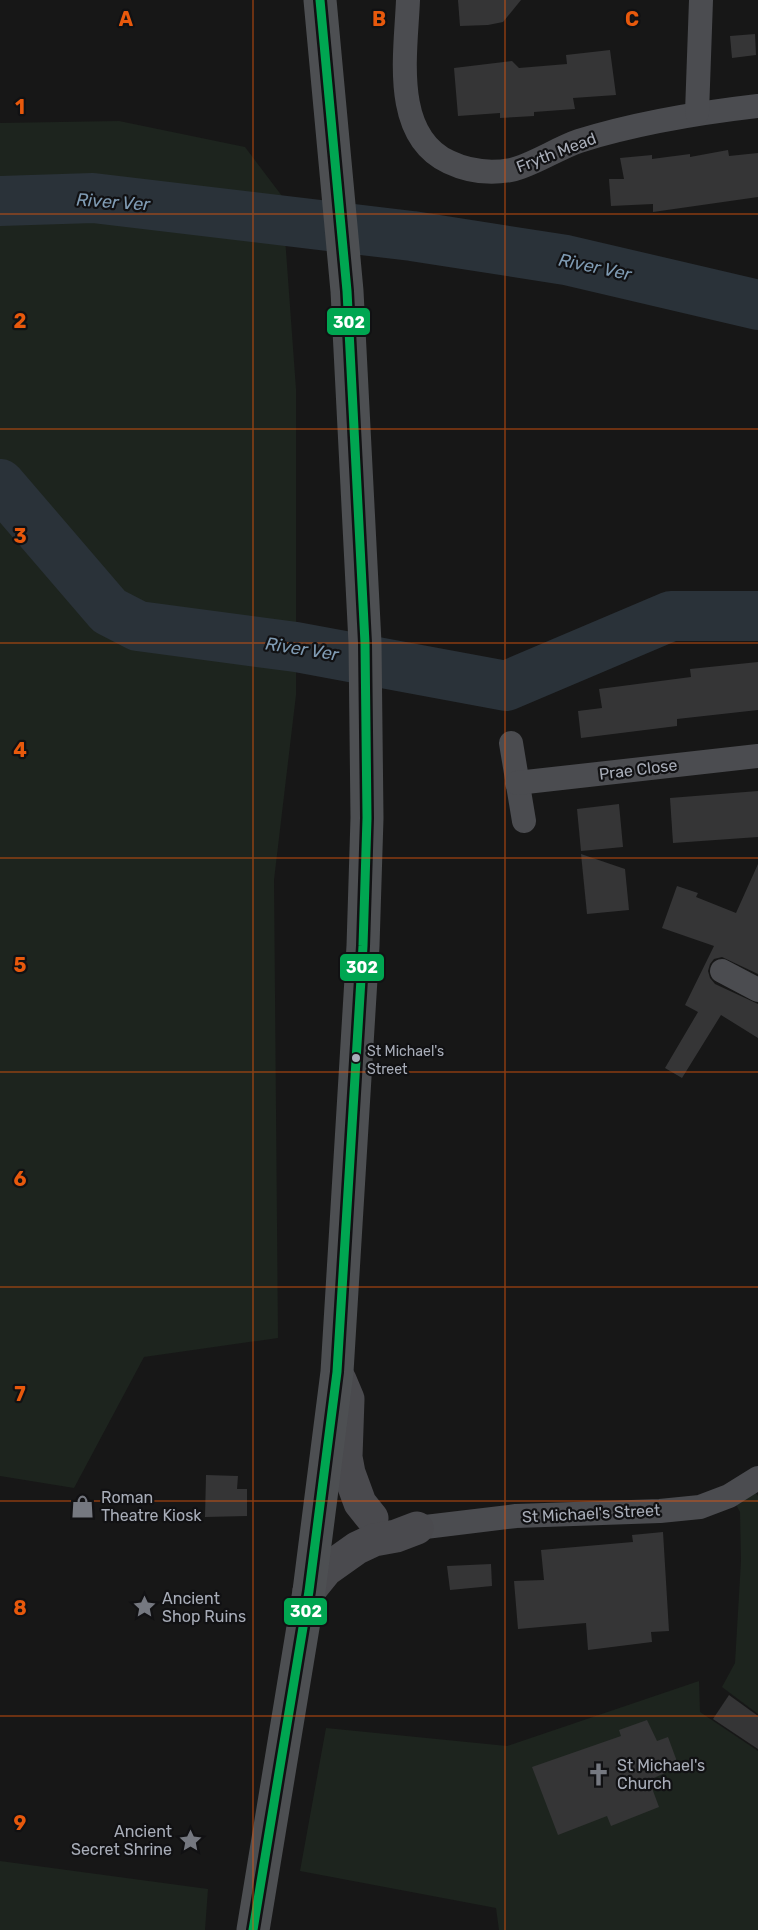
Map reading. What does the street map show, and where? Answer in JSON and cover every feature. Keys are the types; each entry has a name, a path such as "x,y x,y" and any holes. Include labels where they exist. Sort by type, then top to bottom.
{"main road":[{"path":"253,1930 309,1591 337,1372 363,946 367,818 365,659 347,291 320,0"}],"street":[{"name":"Fryth Mead","path":"408,0 407,104 414,127 427,146 444,160 465,169 485,173 513,169 576,142 615,131 697,114 758,106"},
{"path":"697,114 700,0"},
{"path":"511,743 524,821"},
{"name":"Prae Close","path":"517,783 758,756"},
{"path":"722,971 758,990"},
{"path":"337,1372 348,1399 346,1457 349,1473 360,1503 372,1518"},
{"name":"St Michael's Street","path":"417,1528 516,1516 660,1511 700,1507 729,1496 758,1478"},
{"path":"318,1515 400,1519 417,1528"},
{"path":"309,1591 326,1570 357,1548 374,1540 396,1536 417,1528"}],"shaded area":[{"path":"119,121 245,147 282,196 296,389 296,695 274,880 278,1338 144,1357 74,1488 0,1476 0,123"},
{"path":"751,1485 758,1496 758,1714 722,1687 735,1663 741,1561 740,1512 732,1497"},
{"path":"699,1681 700,1712 758,1751 758,1930 499,1930 496,1908 300,1871 326,1728 507,1746"},
{"path":"0,1861 208,1889 205,1930 0,1930"}],"building":[{"path":"458,0 521,0 503,22 460,26"},
{"path":"755,34 756,55 732,58 730,36"},
{"path":"610,50 616,95 573,98 575,109 534,112 534,116 500,118 500,113 458,116 454,68 512,61 519,68 567,64 566,55"},
{"path":"728,150 729,156 758,153 758,197 653,212 653,204 611,206 609,179 624,179 620,158 652,155 652,159 690,154 690,157"},
{"path":"758,662 758,710 677,719 677,726 581,738 578,711 602,708 599,689 691,677 690,669"},
{"path":"758,791 758,837 673,843 670,798"},
{"path":"619,804 623,847 581,851 577,809"},
{"path":"581,854 625,869 629,910 587,914"},
{"path":"758,864 758,974 722,957 714,959 708,971 715,984 758,1004 758,1038 721,1015 682,1078 665,1068 698,1012 685,1005 714,946 662,928 677,886 698,893 696,897 736,913"},
{"path":"206,1475 238,1476 237,1489 247,1489 247,1516 205,1517"},
{"path":"663,1532 669,1631 651,1632 652,1642 588,1650 586,1623 518,1629 514,1581 544,1580 541,1550 633,1542 632,1535"},
{"path":"491,1564 492,1586 450,1590 447,1566"},
{"path":"729,1695 758,1716 758,1749 713,1719"},
{"name":"St Michael's Church","path":"647,1720 657,1741 668,1737 679,1767 649,1780 659,1807 611,1826 607,1816 558,1835 532,1767 621,1736 619,1730"}],"waterway":[{"name":"River Ver","path":"0,201 93,198 412,236 566,260 758,305"},
{"name":"River Ver","path":"0,484 109,611 138,626 296,647 506,686 671,616 758,616"}],"transit line":[{"name":"302","path":"253,1930 309,1591 337,1372 363,946 367,818 365,643 347,291 320,0"}],"place":[{"name":"St Michael's Street","path":"356,1058"},
{"name":"Roman Theatre Kiosk","path":"83,1506"},
{"name":"Ancient Shop Ruins","path":"144,1607"},
{"name":"St Michael's Church","path":"599,1774"},
{"name":"Ancient Secret Shrine","path":"190,1840"}]}
